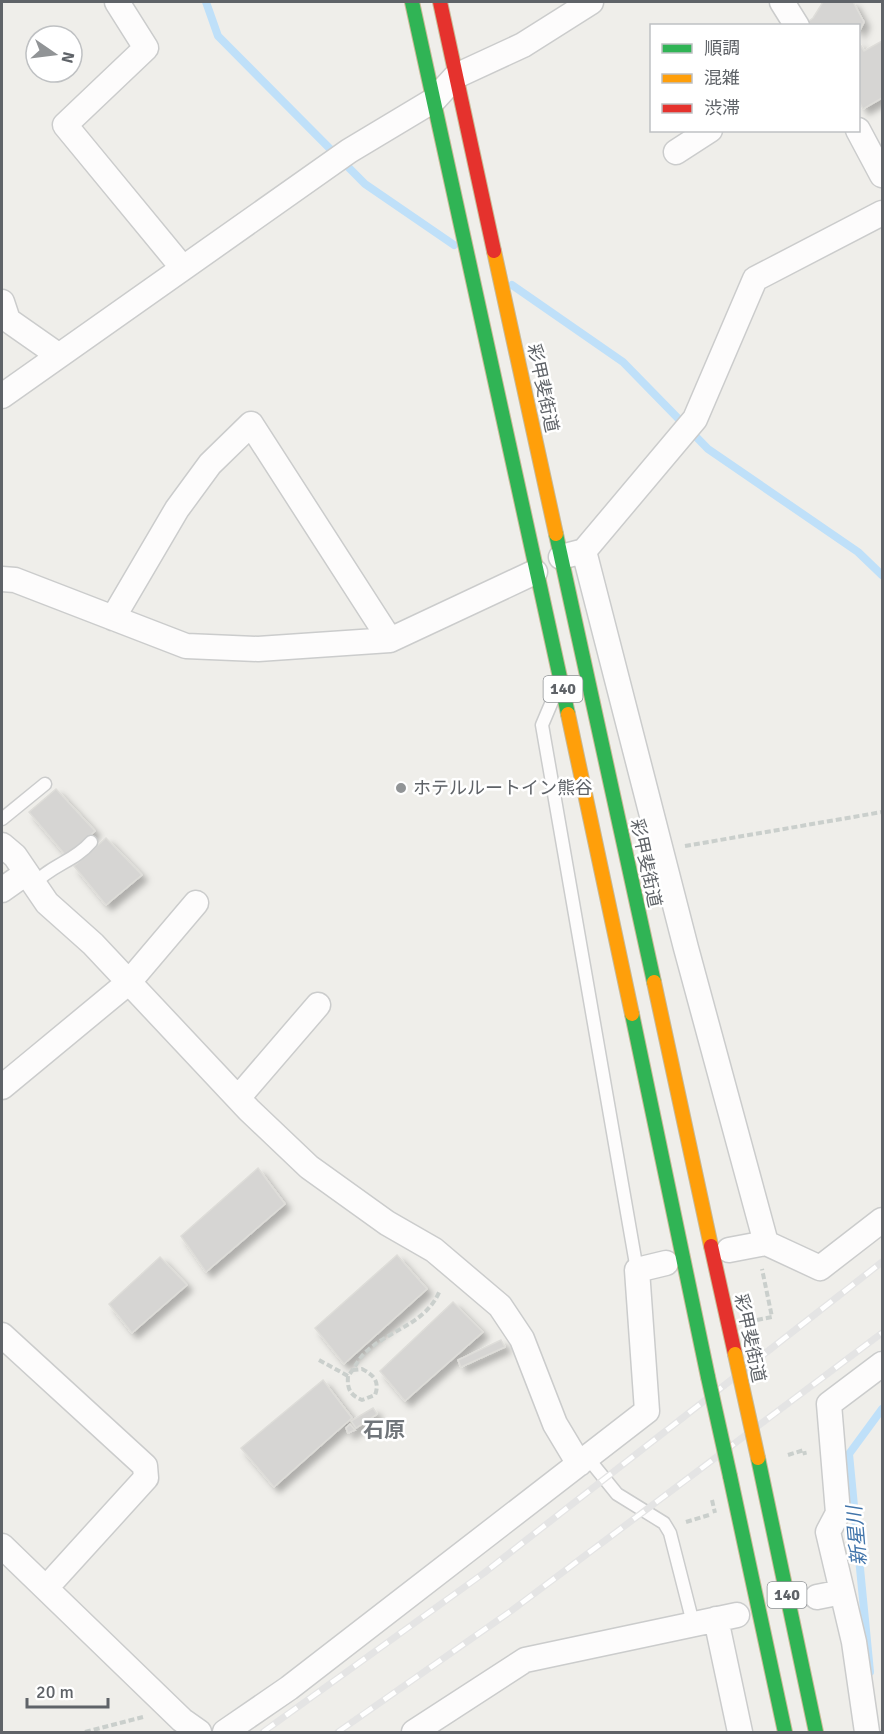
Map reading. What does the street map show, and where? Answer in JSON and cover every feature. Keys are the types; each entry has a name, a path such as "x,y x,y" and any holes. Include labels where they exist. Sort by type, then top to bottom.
{"highway":[{"name":"140","path":"412,2 535,572 561,680 785,1732"},
{"name":"彩甲斐街道","path":"440,2 572,554 735,1354 816,1732"}],"street":[{"path":"117,2 146,48 65,125 182,267"},
{"path":"2,396 349,151 434,100 456,76 523,45 591,2"},
{"path":"782,2 796,24"},
{"path":"676,152 707,132"},
{"path":"859,132 882,175"},
{"path":"763,1251 660,850 572,554 695,419 755,279 882,213"},
{"path":"2,302 8,320 58,355"},
{"path":"113,618 177,509 210,464 251,424 390,640"},
{"path":"2,579 15,580 186,646 258,650 390,640 535,572"},
{"path":"2,845 15,856 47,903 93,944 238,1098 309,1167 387,1222 434,1250 500,1306 522,1339 555,1424 583,1460"},
{"path":"2,890 30,878"},
{"path":"2,1087 129,982 196,903"},
{"path":"238,1098 318,1005"},
{"path":"729,1250 763,1251 820,1268 882,1220"},
{"path":"225,1732 289,1688 647,1411 637,1270 666,1263"},
{"path":"2,1335 145,1466 146,1478 46,1588"},
{"path":"867,1732 872,1696 854,1642 828,1532 838,1513 829,1404 882,1364"},
{"path":"2,1547 168,1706 199,1732"},
{"path":"817,1597 842,1592"},
{"path":"414,1732 525,1660 715,1619 740,1732"}],"lane":[{"path":"561,680 542,725 637,1270"},
{"path":"2,819 45,784"},
{"path":"30,878 69,860 91,842"},
{"path":"583,1460 617,1494 664,1523 715,1619"}],"path":[{"path":"660,850 882,812"},
{"path":"752,1321 772,1317 763,1251"},
{"path":"353,1370 362,1369 374,1377 377,1383 375,1395 362,1400 352,1395 348,1390 348,1376 369,1348 399,1332 428,1309 438,1295 450,1264"},
{"path":"319,1360 348,1376"},
{"path":"783,1457 804,1450 807,1460"},
{"path":"688,1530 686,1521 715,1513"},
{"path":"86,1732 153,1714 168,1706"}],"building":[{"path":"823,2 853,2 864,22 860,30 860,24 805,24 813,18"},
{"path":"882,41 882,98 863,109 860,103 860,44 864,51"},
{"path":"56,789 95,831 67,857 29,812"},
{"path":"106,838 142,875 106,905 74,866"},
{"path":"258,1168 285,1204 206,1272 181,1236"},
{"path":"397,1255 427,1289 344,1364 315,1328"},
{"path":"160,1257 187,1285 132,1333 109,1304"},
{"path":"453,1302 483,1332 405,1401 380,1371"},
{"path":"501,1340 505,1347 461,1367 458,1360"},
{"path":"323,1380 352,1418 274,1487 241,1448"},
{"path":"373,1408 377,1414 356,1428 351,1421"},
{"path":"350,1424 355,1430 348,1433 346,1428"}],"waterway":[{"path":"206,2 218,36 365,184 454,245"},
{"path":"512,285 623,362 708,449 858,552 882,575"},
{"name":"新星川","path":"870,1672 849,1454 882,1409"}],"railway":[{"path":"263,1732 484,1573 882,1262"},
{"path":"338,1732 511,1611 882,1333"}],"traffic: fast":[{"path":"412,2 568,714"},
{"path":"556,534 654,982"},
{"path":"632,1014 708,1377"},
{"path":"708,1377 730,1476"},
{"path":"758,1458 816,1732"},
{"path":"730,1476 785,1732"}],"traffic: slow":[{"path":"494,251 556,534"},
{"path":"568,714 632,1014"},
{"path":"654,982 711,1246"},
{"path":"735,1354 758,1458"}],"traffic: jam":[{"path":"440,2 494,251"},
{"path":"711,1246 735,1354"}],"place":[{"name":"ホテルルートイン熊谷","path":"401,788"}],"district":[{"name":"石原","path":"384,1430"}]}
